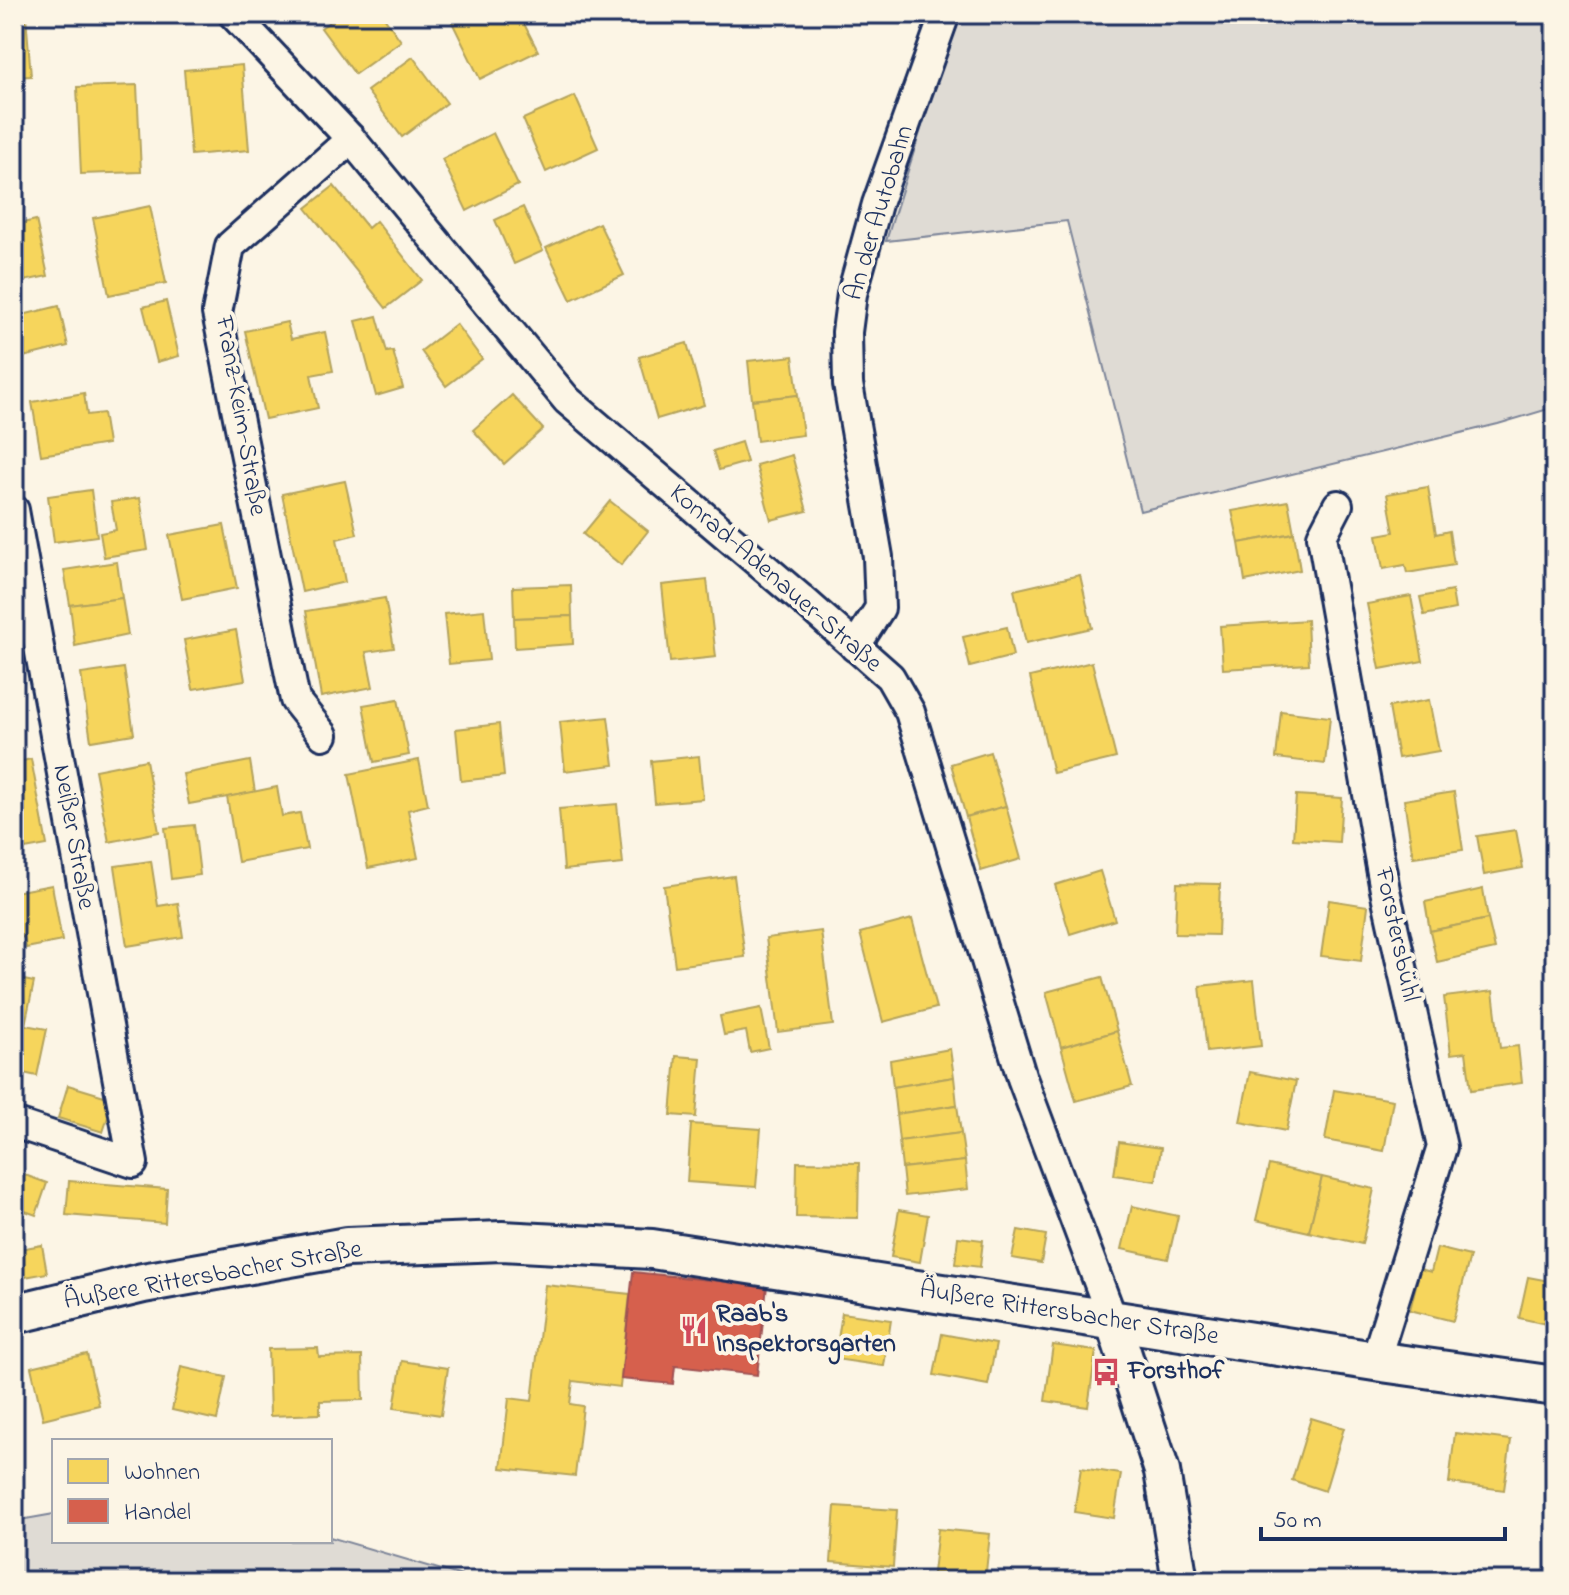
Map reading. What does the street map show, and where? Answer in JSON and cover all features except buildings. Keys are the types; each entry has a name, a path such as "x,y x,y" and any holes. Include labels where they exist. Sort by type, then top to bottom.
{"main road":[{"name":"Äußere Rittersbacher Straße","path":"14,1314 143,1283 347,1247 502,1241 652,1249 1555,1386"}],"street":[{"name":"Konrad-Adenauer-Straße","path":"233,14 351,139 567,400 890,677 910,712 1022,1078 1113,1321"},
{"name":"An der Autobahn","path":"855,647 880,608 878,557 848,384 847,332 852,294 877,204 945,14"},
{"name":"Franz-Keim-Straße","path":"323,735 295,700 217,313 230,246 351,139"},
{"name":"Forstersbühl","path":"1338,505 1322,536 1385,890 1442,1147 1375,1361"},
{"name":"Neißer Straße","path":"14,510 133,1163 14,1123"},
{"path":"1113,1321 1162,1471 1180,1581"}],"shaded area":[{"path":"957,14 1555,14 1555,407 1498,424 1140,511 1067,221 886,241"},
{"path":"52,1514 52,1543 332,1543 332,1538 479,1581 14,1581 14,1521"}],"place":[{"name":"Raab's Inspektorsgarten","path":"694,1330"},
{"name":"Forsthof","path":"1106,1372"}]}
